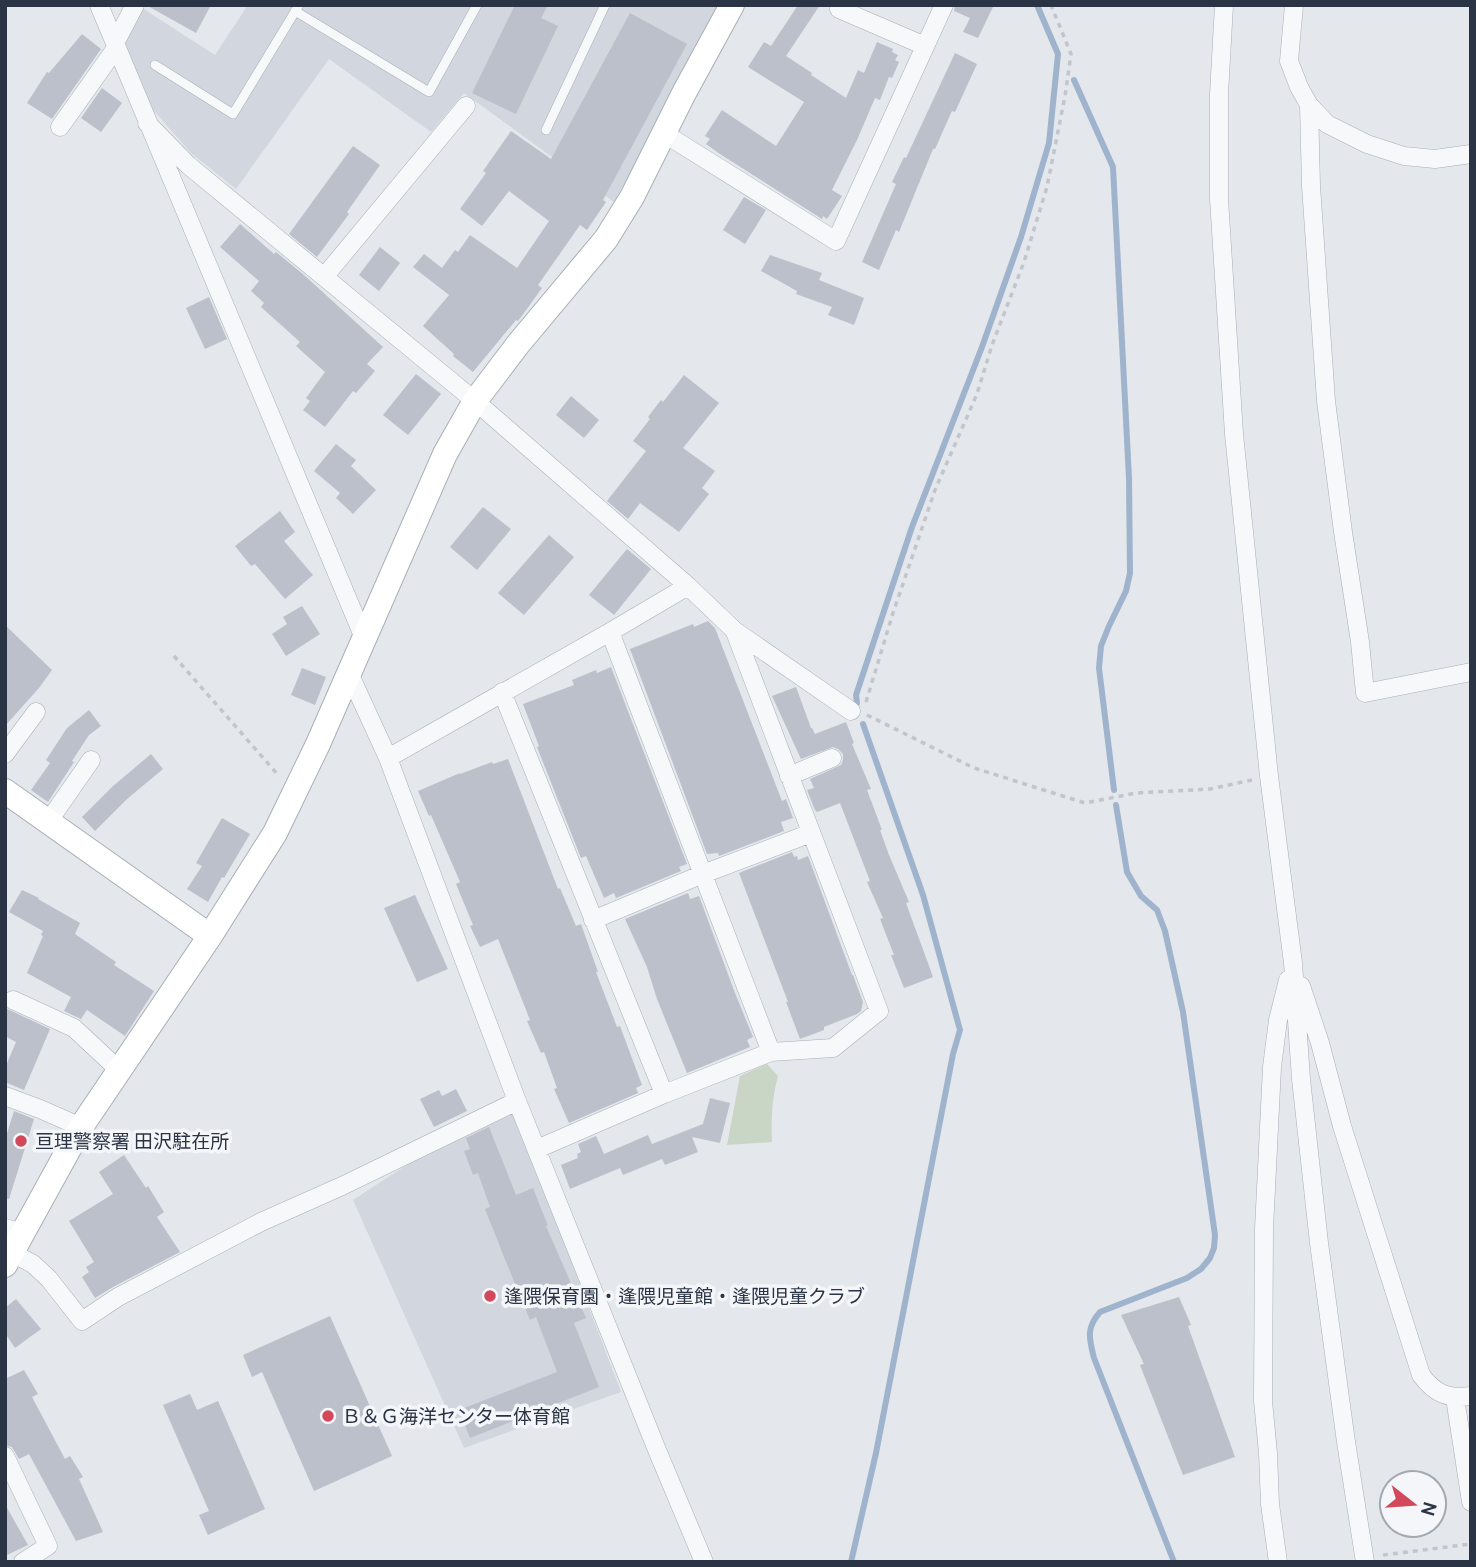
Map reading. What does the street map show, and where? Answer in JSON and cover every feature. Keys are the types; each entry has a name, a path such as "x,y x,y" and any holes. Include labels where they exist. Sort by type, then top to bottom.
{"street":[{"path":"99,5 364,638"},
{"path":"60,127 115,45 135,5"},
{"path":"517,1101 261,1222 118,1297 82,1321 49,1279 11,1245 81,1127 210,936 275,833 318,744 446,454 475,401 519,343 606,239 632,197 732,5"},
{"path":"841,5 839,9 925,46"},
{"path":"665,134 836,241 944,5"},
{"path":"1224,5 1219,94 1219,199 1235,448 1269,776 1293,963 1301,1079 1319,1243 1364,1560"},
{"path":"1294,5 1289,61 1298,87 1309,106 1327,124 1367,144 1404,156 1435,159 1471,155"},
{"path":"324,277 466,106"},
{"path":"1309,106 1311,186 1326,401 1365,693 1471,672"},
{"path":"147,123 188,165 475,401 688,586 735,631 856,712"},
{"path":"388,758 688,586"},
{"path":"537,1149 664,1094 771,1052 833,1048 879,1011 735,631"},
{"path":"610,632 771,1052"},
{"path":"349,673 388,758 517,1101 704,1562"},
{"path":"502,692 664,1094"},
{"path":"5,754 36,712"},
{"path":"789,776 832,758"},
{"path":"48,822 91,760"},
{"path":"5,791 210,936"},
{"path":"593,920 811,833"},
{"path":"1293,963 1320,1042 1342,1126 1421,1375 1436,1391 1463,1397 1471,1502"},
{"path":"1278,1562 1270,1504 1263,1401 1264,1229 1272,1067 1278,1020 1293,963"},
{"path":"13,1000 74,1028 120,1071"},
{"path":"5,1096 81,1127"},
{"path":"5,1456 48,1546 23,1562"}],"lane":[{"path":"155,65 233,114 297,8 429,92 477,5"},
{"path":"546,130 606,5"}],"path":[{"path":"1051,5 1071,54 1047,187 977,394 935,490 856,712 974,768 1085,803 1136,793 1210,789 1269,776"},
{"path":"174,656 294,794"},
{"path":"1364,1560 1471,1544"}],"shaded area":[{"path":"248,5 723,5 614,202 464,93 431,132 329,59 236,189 191,153 148,104 125,43 142,8 215,55"},
{"name":"逢隈保育園・逢隈児童館・逢隈児童クラブ","path":"514,1111 621,1392 464,1448 353,1200 442,1142"}],"green space":[{"path":"767,1064 778,1076 772,1108 772,1142 727,1145 740,1076"}],"building":[{"path":"146,5 211,5 196,33"},
{"path":"515,5 548,5 541,18 558,26 516,114 472,93"},
{"path":"798,5 820,5 786,56 846,98 858,70 864,73 877,42 893,49 892,52 898,55 895,60 899,62 892,78 889,77 880,100 875,98 832,190 842,196 827,219 823,216 822,219 706,144 710,139 705,136 722,110 776,146 804,102 748,67 764,42 771,46"},
{"path":"955,5 994,5 978,38 963,32 970,18 954,11"},
{"path":"630,13 687,44 603,200 606,202 587,230 580,225 538,285 542,288 524,313 473,372 423,326 449,295 413,267 424,254 442,268 470,235 517,268 549,221 509,191 482,226 460,209 511,131 551,159"},
{"path":"82,34 101,49 52,119 27,103 47,72 49,73"},
{"path":"955,53 977,64 955,112 952,111 933,149 899,232 896,230 879,270 862,262 896,184 892,182"},
{"path":"102,88 122,103 101,132 81,118"},
{"path":"353,146 380,165 347,212 349,214 317,257 289,234"},
{"path":"744,197 766,210 745,244 723,230"},
{"path":"240,224 274,254 276,252 304,275 383,347 367,364 375,371 356,393 353,391 325,427 303,410 310,401 306,398 325,372 296,346 300,342 261,307 264,303 251,291 259,281 220,247"},
{"path":"380,247 400,263 379,291 359,275"},
{"path":"770,255 822,273 819,280 864,298 854,325 828,315 832,307 796,294 797,291 761,271"},
{"path":"209,297 227,339 205,349 186,308"},
{"path":"416,374 441,394 408,435 383,415"},
{"path":"684,375 719,403 683,448 715,471 702,488 709,494 679,532 640,503 628,519 607,501 646,451 633,441 661,400 663,402"},
{"path":"571,396 599,420 584,438 556,415"},
{"path":"336,444 356,460 351,466 376,490 353,514 336,498 340,493 314,471"},
{"path":"483,507 511,529 477,570 450,547"},
{"path":"280,511 295,532 284,541 313,575 285,599 255,564 251,566 235,546"},
{"path":"549,535 574,557 524,615 498,593"},
{"path":"627,549 651,569 614,615 589,595"},
{"path":"302,606 320,634 286,656 272,634 287,624 283,617"},
{"path":"708,621 715,628 782,801 786,799 793,818 781,822 784,831 719,856 718,853 707,854 630,649 693,624 694,627"},
{"path":"5,625 52,670 5,726"},
{"path":"611,667 687,864 679,867 681,871 616,898 614,893 604,898 586,856 581,858 523,704 574,685 572,680"},
{"path":"302,668 326,677 315,705 291,695"},
{"path":"796,687 815,734 846,722 871,789 867,790 880,830 909,902 906,903 933,977 904,988 880,919 883,918 867,882 870,881 840,803 817,812 815,810 807,790 814,788 810,779 841,765 843,754 833,747 801,759 772,696"},
{"path":"89,710 101,726 89,735 48,802 31,790 50,763 46,760 67,728"},
{"path":"151,754 163,769 95,831 82,817"},
{"path":"508,759 558,889 560,888 576,926 581,924 596,972 642,1085 636,1088 638,1093 569,1123 554,1089 557,1088 544,1052 541,1053 527,1021 530,1020 498,939 480,947 456,884 460,882 418,791 460,773"},
{"path":"222,818 250,834 208,902 187,889 202,866 196,863"},
{"path":"792,852 798,860 808,856 863,1002 861,1011 857,1014 800,1039 739,873"},
{"path":"22,890 80,923 75,934 116,962 114,965 154,991 125,1036 87,1010 81,1019 64,1011 71,997 27,973 43,931 9,912"},
{"path":"688,893 690,899 699,896 753,1037 747,1040 750,1047 687,1073 647,967 625,919"},
{"path":"415,895 448,969 417,982 384,908"},
{"path":"5,1008 50,1029 24,1090 5,1082 5,1068 16,1042 5,1036"},
{"path":"456,1089 467,1111 434,1127 420,1099 439,1090 442,1096"},
{"path":"710,1098 730,1103 720,1143 692,1137 698,1152 665,1165 662,1159 623,1175 620,1168 570,1189 561,1165 578,1158 577,1154 581,1152 578,1144 596,1136 604,1154 648,1135 652,1144 703,1124"},
{"path":"14,1111 34,1119 9,1199 5,1198 5,1140"},
{"path":"489,1127 516,1195 533,1188 546,1226 586,1318 574,1323 599,1387 470,1438 459,1410 557,1372 536,1317 530,1320 485,1209 490,1207 478,1173 473,1175 464,1151 470,1149 466,1138"},
{"path":"124,1155 164,1212 157,1217 180,1252 95,1298 82,1277 89,1272 86,1267 94,1262 69,1221 113,1194 99,1172"},
{"path":"1179,1297 1235,1457 1183,1475 1140,1365 1144,1364 1121,1315"},
{"path":"16,1299 41,1329 15,1348 5,1333 5,1308"},
{"name":"Ｂ＆Ｇ海洋センター体育館","path":"330,1316 392,1456 314,1491 262,1372 252,1377 243,1355"},
{"path":"24,1370 38,1394 32,1397 65,1459 70,1456 83,1477 79,1479 103,1532 76,1541 29,1454 19,1459 12,1447 5,1445 5,1379"},
{"path":"190,1394 197,1410 218,1401 265,1509 208,1535 199,1515 209,1511 163,1405"},
{"path":"5,1504 28,1545 5,1556"}],"waterway":[{"path":"857,703 856,695 912,527 982,347 1021,237 1049,143 1058,54 1037,5"},
{"path":"1074,80 1113,167 1129,478 1130,573 1126,591 1101,646 1099,668 1114,790"},
{"path":"851,1562 876,1453 953,1054 960,1030 923,895 863,724"},
{"path":"1116,805 1127,872 1141,896 1157,910 1165,931 1183,1012 1215,1235 1210,1258 1201,1269 1187,1278 1100,1312 1092,1323 1090,1339 1094,1358 1174,1562"}],"place":[{"name":"亘理警察署 田沢駐在所","path":"21,1141"},
{"name":"逢隈保育園・逢隈児童館・逢隈児童クラブ","path":"490,1296"},
{"name":"Ｂ＆Ｇ海洋センター体育館","path":"328,1416"}]}
